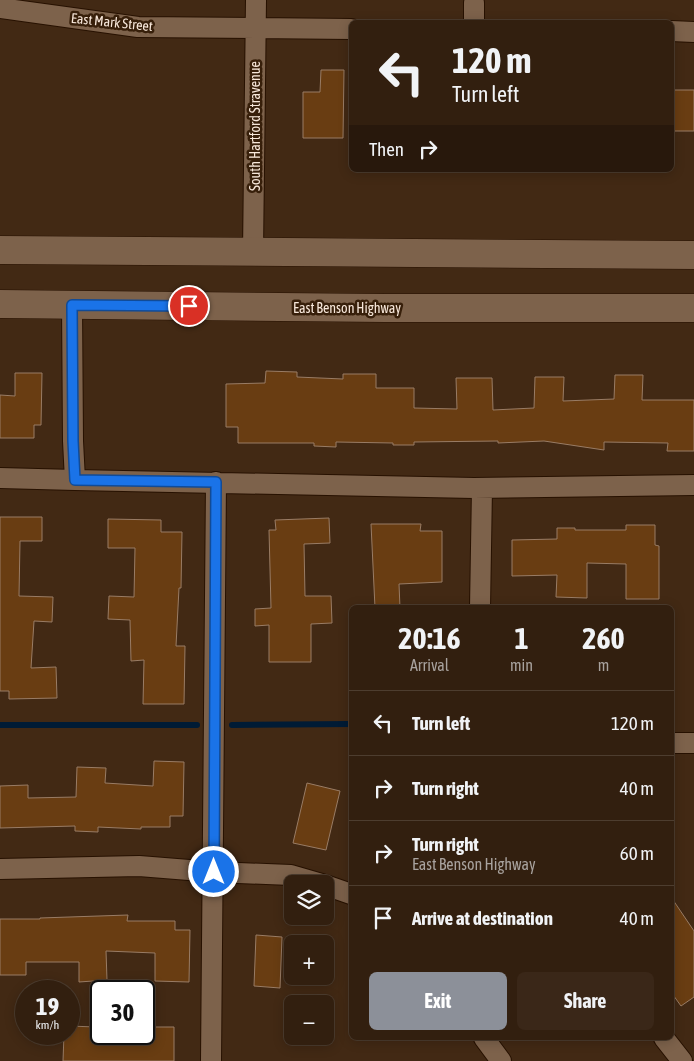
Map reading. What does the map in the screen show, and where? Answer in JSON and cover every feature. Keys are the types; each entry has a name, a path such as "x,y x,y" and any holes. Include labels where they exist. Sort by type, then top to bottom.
{"main road":[{"path":"0,250 694,254"},
{"name":"East Benson Highway","path":"0,304 375,308 694,308"}],"street":[{"name":"South Hartford Stravenue","path":"253,252 256,0"},
{"name":"East Mark Street","path":"0,8 138,27 349,29"},
{"path":"674,32 694,32"},
{"path":"72,305 75,480"},
{"path":"0,478 482,488 694,486"},
{"path":"211,1061 216,482"},
{"path":"480,605 482,488"},
{"path":"674,743 694,743"},
{"path":"0,869 139,866 214,872 291,875"},
{"path":"334,888 349,893"},
{"path":"485,1040 500,1061"},
{"path":"666,1040 682,1061"}],"building":[{"path":"321,70 344,70 343,138 303,138 303,92 320,92"},
{"path":"674,90 694,90 694,131 674,131"},
{"path":"266,371 297,372 297,377 343,379 343,374 376,374 376,388 414,388 414,408 457,409 456,378 492,378 493,410 534,408 535,377 564,377 563,401 614,399 615,375 643,375 642,400 694,400 694,451 667,451 668,443 604,442 604,450 544,441 498,443 498,441 414,442 414,445 336,442 336,447 314,446 314,443 238,443 238,427 226,427 226,384 265,383"},
{"path":"15,373 42,373 41,425 34,425 34,438 0,438 0,395 15,396"},
{"path":"0,517 42,517 42,541 20,541 19,596 53,597 52,622 34,621 31,668 56,667 57,698 9,699 9,691 0,691"},
{"path":"329,518 330,543 304,544 305,596 331,596 332,623 311,624 311,662 269,662 269,625 255,626 255,609 271,608 269,530 276,530 275,520"},
{"path":"108,519 161,520 161,532 182,532 181,588 179,588 176,646 185,646 184,704 143,704 144,660 131,661 130,620 108,619 109,596 134,597 135,548 108,548"},
{"path":"371,524 421,524 420,531 442,531 442,582 399,584 400,605 375,605"},
{"path":"626,525 655,525 655,545 659,546 659,599 626,599 626,564 587,563 587,598 556,597 557,575 512,576 512,540 557,539 557,528 626,530"},
{"path":"154,761 184,762 183,816 170,816 170,827 141,827 141,829 98,827 98,832 75,831 75,826 0,828 0,786 28,785 28,798 76,797 77,767 106,768 105,783 153,786"},
{"path":"307,783 340,791 326,850 293,843"},
{"path":"674,901 694,931 694,997 681,1006 674,996"},
{"path":"128,915 127,921 175,921 175,930 190,930 189,982 155,981 155,953 106,951 107,980 80,982 79,962 26,962 26,975 0,975 0,919"},
{"path":"256,935 282,937 280,988 254,986"},
{"path":"80,1026 90,1027 90,1045 155,1045 155,1027 174,1027 174,1061 63,1061 64,1045 80,1045"}],"waterway":[{"path":"232,725 349,724"},
{"path":"0,725 197,725"}],"route":[{"path":"189,306 72,305 73,441 75,480 216,482 214,872"}]}
